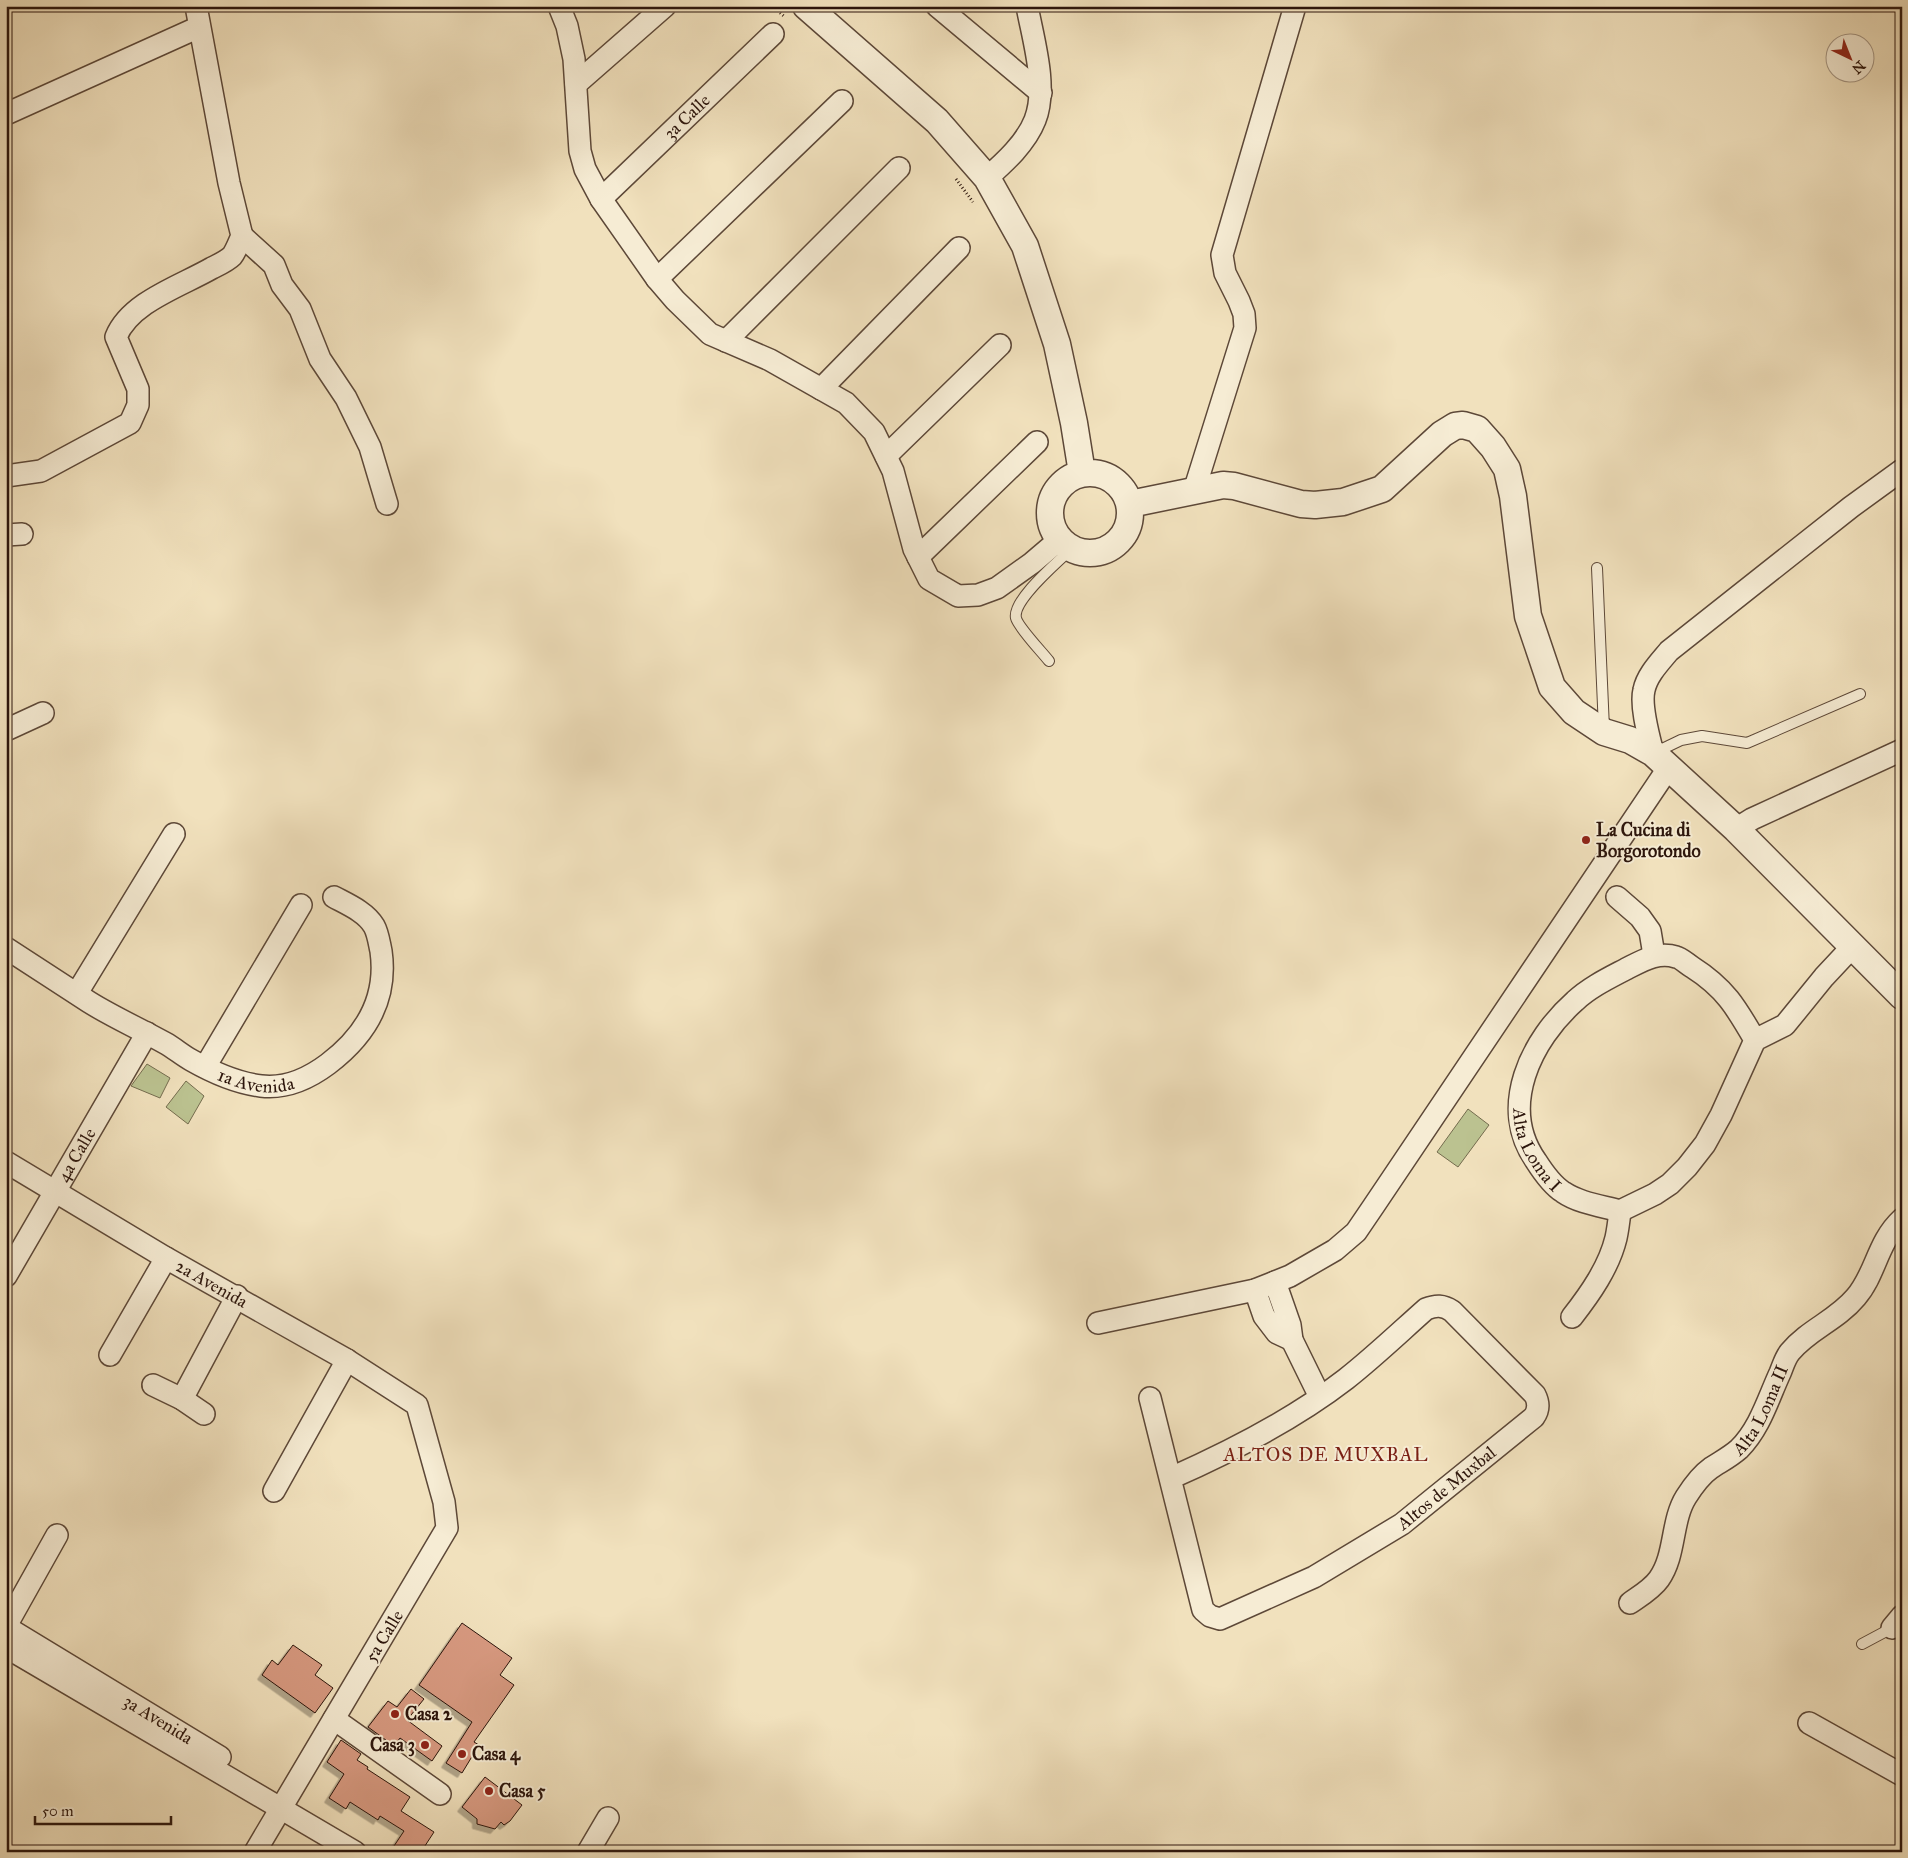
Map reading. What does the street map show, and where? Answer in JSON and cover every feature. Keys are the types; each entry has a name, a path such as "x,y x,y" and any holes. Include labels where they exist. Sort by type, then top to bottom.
{"street":[{"path":"559,6 571,43 576,84 580,151 585,169 601,199 657,279 675,300 710,334 770,360 846,403 874,432 893,471 914,549 929,579 958,596 978,595 997,588 1032,563 1065,544"},
{"path":"576,84 664,6"},
{"path":"938,6 1041,93"},
{"path":"987,178 1007,160 1023,140 1036,119 1041,93 1027,6"},
{"path":"1194,491 1245,328 1244,314 1225,273 1222,256 1295,6"},
{"path":"6,114 198,16 229,183 242,236 274,265 282,285 300,309 320,359 346,398 370,447 387,504"},
{"path":"788,19 937,121 987,178 1025,246 1057,344 1074,423 1082,473"},
{"name":"3a Calle","path":"601,199 788,19"},
{"path":"657,279 842,101"},
{"path":"726,341 899,168"},
{"path":"6,476 41,471 130,423 138,405 138,389 116,337 119,327 137,310 160,294 191,280 231,257 242,236"},
{"path":"821,389 959,248"},
{"path":"886,456 1000,344"},
{"path":"1130,504 1224,485 1300,504 1315,505 1343,502 1382,489 1442,434 1455,426 1463,424 1476,429 1493,447 1506,469 1513,496 1528,616 1552,686 1574,712 1604,732 1630,740 1661,760 1736,829 1902,996"},
{"path":"918,557 1037,442"},
{"path":"1661,760 1645,716 1644,691 1654,670 1669,651 1851,507 1902,470"},
{"path":"1098,472 1112,478 1124,490 1130,504 1130,519 1125,534 1114,545 1101,552 1085,553 1065,544 1051,525 1049,508 1055,492 1066,479 1082,473 1098,472"},
{"path":"6,730 42,713"},
{"path":"1736,829 1752,819 1902,750"},
{"path":"1098,1323 1255,1290 1290,1276 1336,1250 1356,1232 1661,760"},
{"path":"77,994 174,834"},
{"name":"1a Avenida","path":"6,948 90,1002 205,1067 227,1077 262,1086 292,1084 306,1079 320,1070 359,1036 366,1025 380,992 382,976 380,945 373,924 359,911 334,897"},
{"path":"1617,897 1640,917 1650,931 1654,955 1676,957 1720,987 1737,1009 1755,1040"},
{"path":"205,1067 301,905"},
{"path":"1572,1317 1591,1292 1607,1262 1616,1239 1620,1211 1655,1194 1670,1184 1687,1167 1705,1144 1721,1115 1755,1040 1785,1025 1824,977 1853,946"},
{"name":"Alta Loma I","path":"1620,1211 1562,1192 1546,1175 1530,1153 1522,1134 1518,1118 1520,1092 1528,1066 1540,1043 1555,1021 1576,1000 1602,981 1654,955"},
{"name":"4a Calle","path":"6,1276 147,1033"},
{"name":"2a Avenida","path":"6,1162 166,1258 347,1360 417,1405"},
{"name":"Alta Loma II","path":"1630,1603 1654,1585 1660,1578 1669,1555 1678,1514 1685,1498 1699,1478 1739,1449 1752,1432 1762,1414 1788,1354 1812,1331 1830,1322 1858,1296 1866,1284 1880,1249 1902,1219"},
{"path":"110,1355 166,1258"},
{"path":"1275,1282 1290,1325 1292,1340 1320,1397"},
{"path":"1255,1290 1264,1316 1277,1333 1292,1340"},
{"path":"182,1400 236,1296"},
{"name":"Altos de Muxbal","path":"1150,1398 1203,1610 1210,1616 1220,1619 1314,1578 1402,1524 1534,1417 1538,1406 1535,1395 1452,1311 1439,1306 1426,1309 1346,1379 1280,1423 1227,1452 1171,1478"},
{"path":"274,1491 347,1360"},
{"path":"153,1385 204,1414"},
{"name":"5a Calle","path":"255,1852 447,1528 444,1502 417,1405"},
{"path":"6,1627 57,1535"},
{"name":"3a Avenida","path":"6,1627 283,1803"},
{"name":"3a Avenida","path":"6,1647 283,1803"},
{"path":"334,1718 440,1794"},
{"path":"1809,1723 1902,1775"},
{"path":"283,1803 298,1820 354,1852"},
{"path":"588,1852 608,1818"}],"lane":[{"path":"1050,661 1020,627 1016,619 1016,611 1019,603 1065,544"},
{"path":"1597,568 1604,732"},
{"path":"1661,760 1681,740 1702,736 1747,743 1860,694"},
{"path":"1862,1644 1899,1626"}],"path":[{"path":"772,6 788,19"},
{"path":"955,177 976,205"}],"green space":[{"path":"147,1064 170,1078 160,1098 131,1086"},
{"path":"186,1081 204,1096 188,1124 166,1107"},
{"path":"1468,1109 1489,1125 1458,1167 1437,1152"}],"building":[{"path":"462,1623 512,1658 500,1675 514,1685 474,1742 479,1745 462,1773 446,1763 472,1722 419,1685"},
{"path":"293,1645 322,1665 315,1675 333,1688 315,1713 262,1675 272,1660 278,1665"},
{"name":"Casa 2","path":"411,1689 424,1699 407,1720 442,1746 432,1761 400,1738 394,1746 368,1727 388,1701 397,1707"},
{"path":"341,1740 361,1754 357,1760 368,1767 367,1769 410,1797 401,1811 434,1832 421,1852 390,1852 404,1831 380,1816 378,1820 350,1802 346,1809 329,1798 344,1774 327,1762"},
{"name":"Casa 5","path":"485,1777 522,1805 510,1821 504,1825 501,1822 495,1829 477,1824 477,1819 462,1807"}],"place":[{"name":"La Cucina di Borgorotondo","path":"1586,840"},
{"name":"Casa 2","path":"395,1714"},
{"name":"Casa 3","path":"425,1745"},
{"name":"Casa 4","path":"462,1754"},
{"name":"Casa 5","path":"489,1791"}],"district":[{"name":"ALTOS DE MUXBAL","path":"1326,1454"}]}
